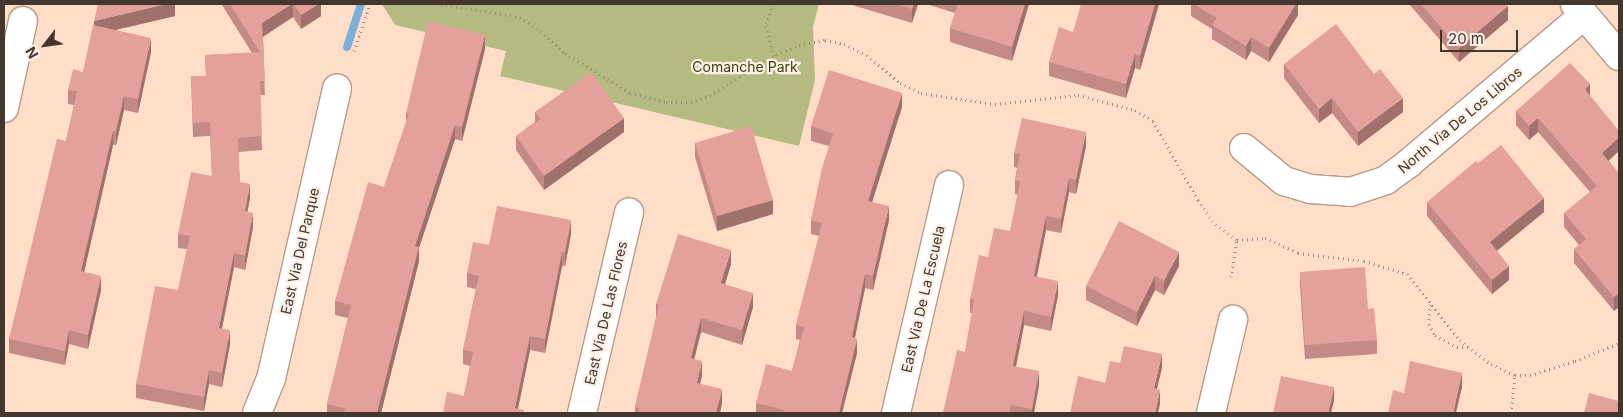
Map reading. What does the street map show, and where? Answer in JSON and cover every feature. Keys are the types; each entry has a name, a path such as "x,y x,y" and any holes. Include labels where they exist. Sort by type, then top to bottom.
{"street":[{"path":"1579,9 1619,56"},
{"name":"North Via De Los Libros","path":"1244,148 1284,180 1311,189 1350,192 1386,180 1409,164 1579,9"},
{"path":"4,108 23,21"},
{"name":"East Via Del Parque","path":"257,413 271,378 336,88"},
{"name":"East Via De La Escuela","path":"896,413 949,185"},
{"name":"East Via De Las Flores","path":"582,413 629,212"},
{"path":"1211,413 1233,320"}],"path":[{"path":"354,51 370,4"},
{"path":"441,4 520,18 537,28 565,53 630,93 666,102 691,102 710,96 774,56 799,45 825,40 844,44 867,55 900,82 921,94 995,104 1078,95 1135,110 1153,121 1212,221 1237,240 1265,238 1298,253 1364,261 1407,274 1430,302 1440,318 1491,364 1515,375 1530,375 1575,361 1619,344"},
{"path":"773,4 766,26 774,56"},
{"path":"1231,277 1237,240"},
{"path":"1430,302 1429,324 1435,335 1457,347 1470,347"},
{"path":"1510,413 1515,375"}],"green space":[{"name":"Comanche Park","path":"382,4 819,4 813,27 815,80 799,146 500,76 506,51 395,25"}],"building":[{"path":"98,4 166,4 94,21"},
{"path":"230,4 292,4 262,23 265,81 260,81 262,136 238,138 240,182 250,184 245,211 253,213 245,256 234,253 219,328 230,330 222,373 209,370 204,397 136,384 155,286 178,290 190,236 178,234 191,172 212,176 210,122 193,123 191,76 206,76 205,55 260,52"},
{"path":"294,4 319,4 301,15"},
{"path":"896,4 914,4 912,9"},
{"path":"958,4 1025,4 1012,47 950,28"},
{"path":"1081,4 1155,4 1140,56 1135,54 1126,84 1049,62 1059,27 1073,32"},
{"path":"1193,4 1296,4 1269,48 1251,37 1246,46 1212,25 1217,18"},
{"path":"1421,4 1506,4 1508,6 1459,48"},
{"path":"428,21 485,35 462,127 455,125 415,246 419,247 377,413 342,413 346,409 327,404 351,305 335,301 368,182 384,187 409,113 406,113"},
{"path":"1336,24 1374,74 1380,69 1403,98 1358,132 1332,98 1319,109 1284,64"},
{"path":"93,25 151,38 138,99 124,96 116,131 113,131 81,271 101,276 88,335 69,330 65,351 9,339 57,139 66,141 77,91 68,90 73,69 83,72"},
{"path":"1570,63 1590,84 1585,89 1619,131 1619,137 1602,153 1619,174 1619,293 1614,297 1574,249 1586,239 1564,213 1597,186 1538,118 1529,126 1516,111"},
{"path":"829,70 902,93 868,201 889,206 873,276 865,274 852,337 857,339 839,413 783,413 784,410 756,403 766,364 792,371 804,327 796,325 822,223 811,220 822,168 833,134 811,126"},
{"path":"591,72 624,118 544,176 516,136 540,119 535,112"},
{"path":"1022,118 1086,132 1076,180 1069,178 1061,219 1046,216 1034,276 1058,281 1051,317 1024,311 1013,366 1039,371 1032,409 1011,405 1009,413 943,413 957,350 965,352 974,300 970,299 979,255 988,257 994,228 1010,231 1020,181 1015,180 1020,154 1014,153"},
{"path":"751,126 773,200 717,216 695,143"},
{"path":"1501,145 1544,198 1490,242 1509,266 1492,280 1427,202 1476,161 1478,163"},
{"path":"497,206 571,220 565,252 562,252 545,339 530,336 515,408 524,410 524,413 443,413 447,392 464,396 473,352 463,350 479,276 467,273 473,242 489,245"},
{"path":"1119,221 1179,252 1164,281 1155,276 1137,312 1086,286"},
{"path":"678,234 731,250 721,283 753,293 742,330 701,318 691,358 702,361 697,383 722,389 716,413 638,413 639,408 635,407 659,305 656,304"},
{"path":"1365,267 1368,309 1374,308 1377,340 1305,345 1300,272"},
{"path":"1124,346 1162,354 1154,388 1160,390 1155,413 1070,413 1078,376 1105,383 1110,361 1120,363"},
{"path":"1410,361 1462,373 1453,413 1388,413 1393,390 1404,393"},
{"path":"1281,376 1334,387 1328,413 1273,413"},
{"path":"1589,393 1619,401 1619,413 1584,413"}],"waterway":[{"path":"347,47 361,4"}]}
